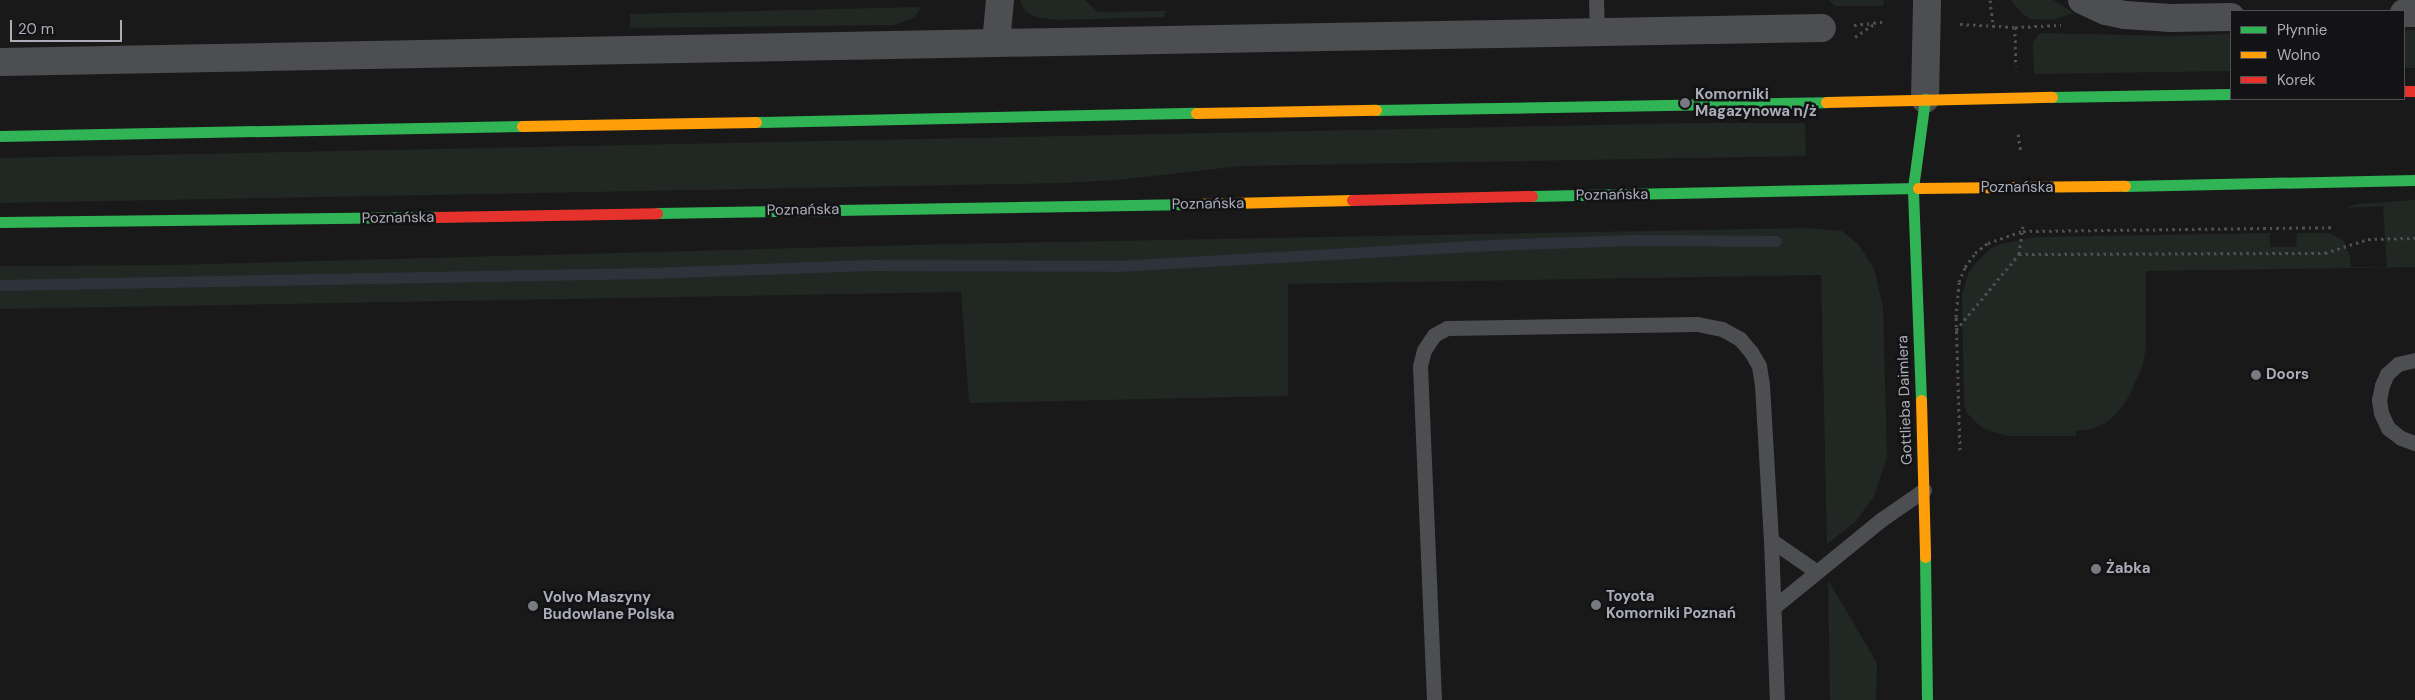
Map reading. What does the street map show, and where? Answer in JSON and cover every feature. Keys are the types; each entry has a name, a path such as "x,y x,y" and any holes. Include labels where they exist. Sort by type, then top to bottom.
{"main road":[{"path":"0,136 2230,94"},
{"name":"Gottlieba Daimlera","path":"1925,99 1913,188 1924,490 1927,700"},
{"name":"Poznańska","path":"0,222 211,221 1096,206 1913,188 2218,186 2415,180"}],"street":[{"path":"996,43 1000,0"},
{"path":"1925,99 1927,0"},
{"path":"2082,0 2106,11 2135,16 2170,18 2230,17"},
{"path":"0,62 1822,28"}],"lane":[{"path":"1596,0 1597,31"},
{"path":"1434,700 1420,366 1424,350 1434,335 1448,328 1697,324 1722,329 1740,339 1751,352 1759,366 1762,385 1771,540 1777,700"},
{"path":"2415,360 2398,364 2387,374 2382,384 2379,400 2381,413 2388,428 2400,438 2415,443"},
{"path":"1774,608 1882,518 1924,490"},
{"path":"1771,540 1817,572"}],"path":[{"path":"1990,0 1993,26"},
{"path":"1953,24 2015,27 2016,69"},
{"path":"2018,134 2021,157"},
{"path":"1956,330 2019,254 2023,226"},
{"path":"1960,450 1956,330 1959,282 1965,267 1975,252 1988,243 2023,231 2335,227"},
{"path":"2019,254 2324,253 2368,239 2415,238"}],"shaded area":[{"path":"1020,0 1085,0 1098,12 1166,11 1164,17 1057,20 1036,17 1030,14 1025,11"},
{"path":"1828,0 1884,0 1883,6 1835,6"},
{"path":"2010,0 2053,0 2074,13 2052,20 2030,19"},
{"path":"921,7 915,17 894,25 630,28 630,14"},
{"path":"2405,30 2415,30 2415,68 2405,68"},
{"path":"2043,33 2170,36 2230,34 2230,71 2034,74 2033,43 2038,35"},
{"path":"1695,123 1805,123 1806,156 1241,166 1117,180 1063,183 0,203 0,158"},
{"path":"2415,200 2415,267 2146,271 2146,346 2143,365 2129,396 2119,411 2107,422 2093,429 2076,431 2076,436 2009,436 1989,431 1980,426 1966,412 1964,403 1962,294 1968,274 1990,249 2001,244 2037,237 2270,233 2270,247 2296,247 2297,233 2329,233 2343,240 2350,256 2351,267 2387,267 2383,206 2346,208 2356,204"},
{"path":"1807,228 1842,231 1858,244 1874,268 1883,307 1887,457 1874,496 1855,522 1827,544 1821,275 1288,284 1288,396 969,403 961,292 0,309 0,266 170,265 950,244"},
{"path":"1828,580 1877,663 1876,700 1830,700"}],"waterway":[{"path":"0,285 650,273 869,265 1116,266 1491,245 1634,240 1776,241"}],"traffic: fast":[{"path":"2052,97 2230,94"},
{"path":"1921,400 1913,188 1925,99"},
{"path":"1376,110 1826,102"},
{"path":"756,122 1196,113"},
{"path":"0,136 522,126"},
{"path":"2125,186 2415,180"},
{"path":"1532,196 1918,188"},
{"path":"657,213 1192,204"},
{"path":"0,222 436,217"},
{"path":"1925,557 1927,700"}],"traffic: slow":[{"path":"1826,102 2052,97"},
{"path":"1196,113 1376,110"},
{"path":"522,126 756,122"},
{"path":"1918,188 2125,186"},
{"path":"1192,204 1352,200"},
{"path":"1921,400 1925,557"}],"traffic: jam":[{"path":"2405,91 2415,91"},
{"path":"1352,200 1532,196"},
{"path":"436,217 657,213"}],"place":[{"name":"Komorniki Magazynowa n/ż","path":"1685,103"},
{"name":"Doors","path":"2256,375"},
{"name":"Żabka","path":"2096,569"},
{"name":"Toyota Komorniki Poznań","path":"1596,605"},
{"name":"Volvo Maszyny Budowlane Polska","path":"533,606"}]}
